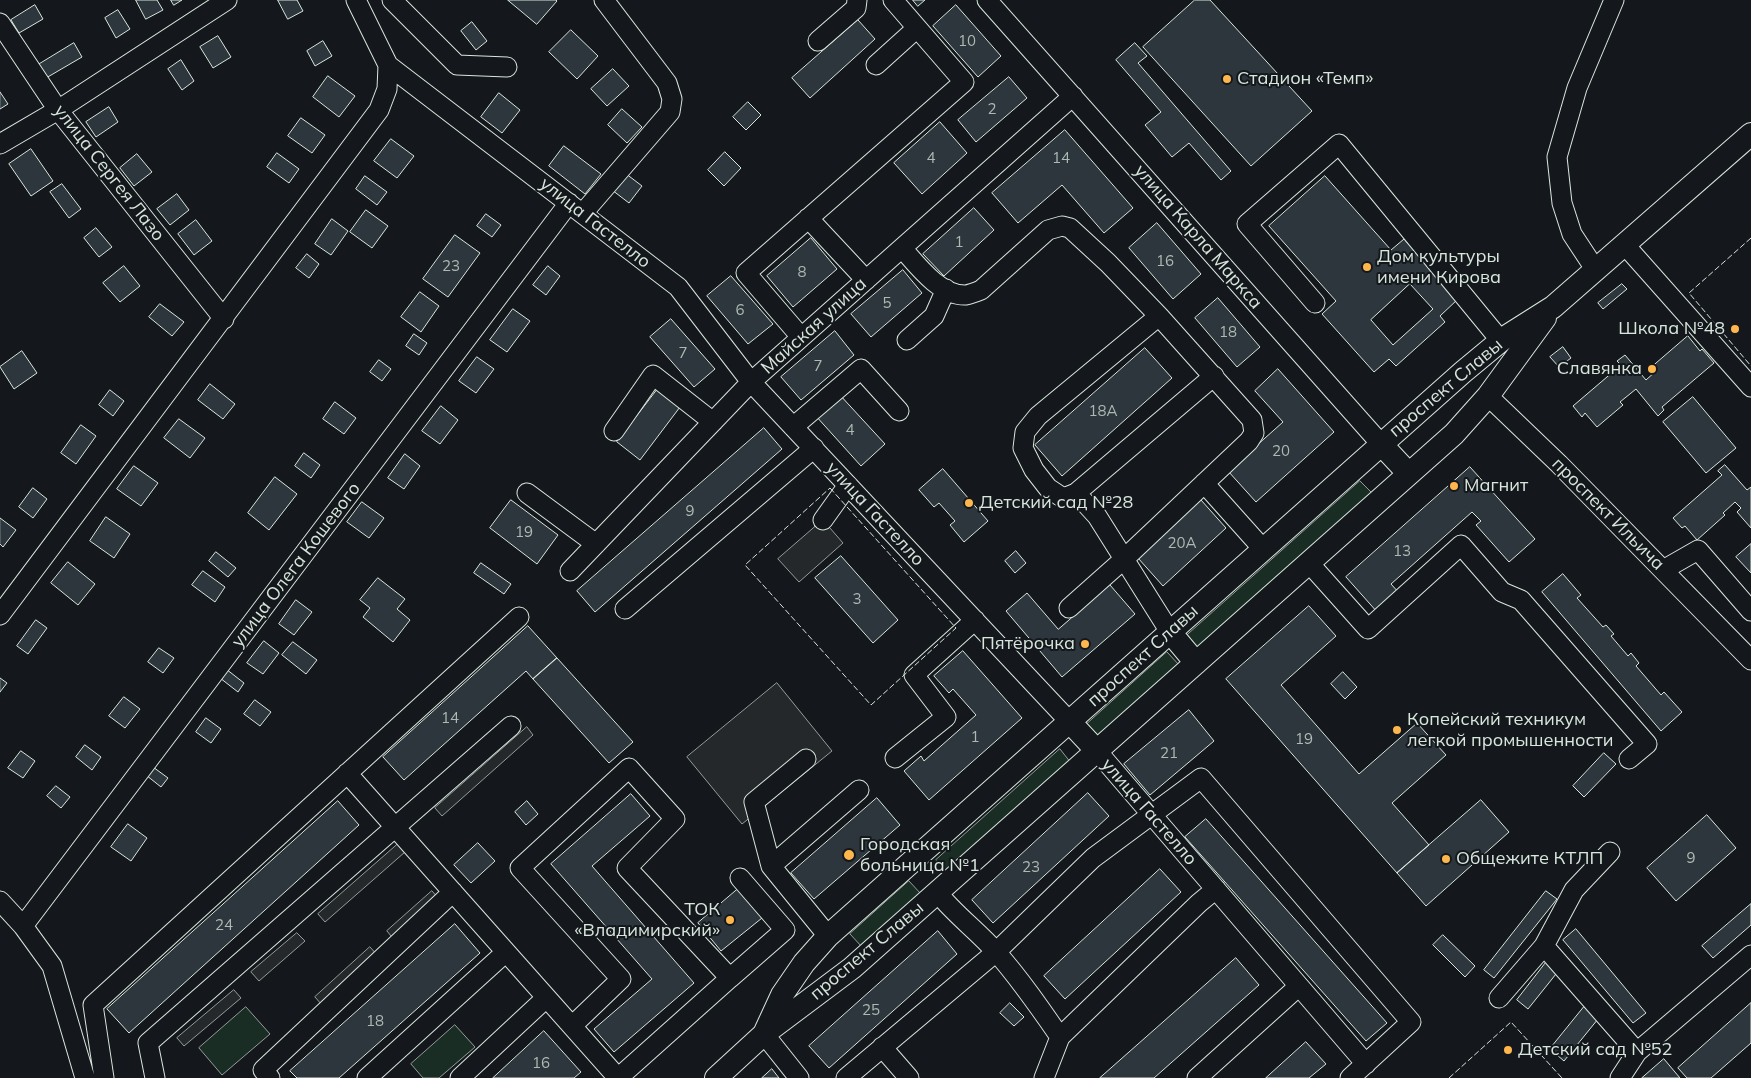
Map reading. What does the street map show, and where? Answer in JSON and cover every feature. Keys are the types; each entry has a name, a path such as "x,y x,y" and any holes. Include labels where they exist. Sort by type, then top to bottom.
{"main road":[{"name":"проспект Славы","path":"764,1034 782,995 804,962 828,936 1463,372 1501,341 1553,307 1751,134"},
{"name":"проспект Славы","path":"716,1078 764,1034 852,968 1454,434 1488,396 1553,307"},
{"name":"проспект Ильича","path":"1463,372 1488,396"},
{"name":"улица Карла Маркса","path":"1381,444 1409,474"},
{"path":"1170,632 1196,663"},
{"name":"улица Гастелло","path":"1069,721 1097,751"}],"street":[{"path":"0,144 58,110 227,0"},
{"name":"улица Гастелло","path":"356,0 388,65 678,287 751,382 1069,721"},
{"path":"392,0 457,65 507,67"},
{"name":"улица Олега Кошевого","path":"23,926 576,208 670,112 672,98 667,83 604,0"},
{"path":"818,41 856,8 857,0"},
{"path":"801,337 746,272 964,82 893,0"},
{"name":"улица Карла Маркса","path":"987,0 1381,444"},
{"path":"1595,269 1572,234 1562,203 1557,157 1577,88 1614,0"},
{"name":"улица Сергея Лазо","path":"0,23 58,110 224,319"},
{"path":"876,65 917,28"},
{"path":"0,615 379,110 387,89 388,65"},
{"name":"Майская улица","path":"570,571 751,382 1073,96"},
{"path":"1315,303 1247,224 1339,144 1501,341"},
{"path":"808,218 866,280"},
{"path":"902,248 930,279 957,294 967,295 981,290 1048,230 1062,226 1070,228 1080,235 1159,316 1252,420 1254,433 1249,440 1123,560 1068,608"},
{"path":"1624,244 1751,386"},
{"path":"907,340 934,316 946,289"},
{"path":"1159,316 1038,416 1025,432 1023,448 1034,470 1048,488 1060,496 1066,497 1076,494 1214,376"},
{"path":"793,427 861,369 899,411"},
{"path":"614,431 653,375 713,422"},
{"name":"проспект Ильича","path":"1488,396 1539,444 1663,570 1749,653"},
{"path":"625,610 814,448"},
{"path":"1204,483 1263,549"},
{"path":"823,520 848,485"},
{"path":"527,493 596,544"},
{"path":"1076,494 1096,516 1170,632"},
{"path":"1309,563 1368,629 1461,545 1502,592 1521,600 1647,744 1629,759"},
{"path":"1663,570 1698,550 1751,611"},
{"path":"104,1078 94,1005 518,617"},
{"path":"895,758 946,717 914,675 975,620"},
{"path":"155,1078 148,1042 511,726"},
{"name":"улица Гастелло","path":"1097,751 1366,1064"},
{"path":"806,760 754,802 771,866 828,936"},
{"path":"572,1026 621,979 520,868 629,768 675,819 627,868 730,978"},
{"path":"347,773 506,952 551,994 572,1026 611,1076 785,930 740,878"},
{"path":"846,1078 996,952 1093,858 1201,778 1411,1022 1350,1078"},
{"path":"771,866 859,790"},
{"path":"1500,998 1544,946 1574,890 1610,852"},
{"path":"1044,1078 1060,1037 1192,909 1216,889"},
{"path":"270,1078 262,1070 453,892"},
{"path":"937,892 947,905 996,952 1036,1002 1060,1037"},
{"path":"0,901 23,926 52,966 85,1078"},
{"path":"1544,946 1637,1052"},
{"path":"367,1078 506,952"},
{"path":"1620,1078 1637,1052 1751,955"},
{"path":"1197,1078 1299,986"},
{"path":"460,1078 551,994"},
{"path":"764,1034 799,1078"},
{"path":"882,1047 909,1078"}],"green space":[{"path":"1360,481 1374,495 1198,653 1184,638"},
{"path":"1167,652 1180,666 1100,738 1087,724"},
{"path":"1060,749 1071,763 948,874 936,860"},
{"path":"909,881 921,894 862,947 850,934"},
{"path":"246,1007 270,1034 222,1075 199,1048"},
{"path":"455,1025 475,1047 439,1078 423,1078 411,1064"}],"shaded area":[{"path":"823,520 843,543 799,582 778,559"},
{"path":"777,683 832,751 742,824 687,757"},
{"path":"527,727 533,735 442,816 435,808"},
{"path":"398,844 405,852 325,922 318,914"},
{"path":"432,891 440,900 395,941 387,931"},
{"path":"297,933 305,941 259,981 251,972"},
{"path":"370,947 378,956 322,1005 315,997"},
{"path":"234,990 241,998 184,1046 177,1038"}],"building":[{"path":"136,0 157,0 163,10 146,19"},
{"path":"171,0 182,0 174,5"},
{"path":"278,0 297,0 303,11 288,19"},
{"path":"508,0 556,0 557,1 537,24"},
{"path":"913,0 925,0 918,6"},
{"name":"Стадион «Темп»","path":"1195,0 1210,0 1312,111 1251,166 1143,47"},
{"path":"35,5 43,19 19,33 11,20"},
{"path":"956,5 1001,56 978,77 933,26"},
{"path":"118,10 130,29 116,38 105,18"},
{"path":"858,20 875,39 810,98 792,78"},
{"path":"472,22 487,41 476,50 461,31"},
{"path":"571,30 598,56 577,79 549,52"},
{"path":"218,36 231,57 213,68 200,47"},
{"path":"323,41 332,56 315,66 307,51"},
{"path":"74,43 82,57 46,78 38,65"},
{"path":"1135,43 1147,56 1138,63 1231,171 1221,180 1189,143 1172,157 1145,125 1161,112 1116,60"},
{"path":"181,60 194,81 182,90 168,69"},
{"path":"613,69 629,86 607,106 591,89"},
{"path":"328,76 355,96 339,117 313,97"},
{"path":"1009,77 1027,98 976,142 958,120"},
{"path":"0,92 8,104 0,109"},
{"path":"499,93 520,110 502,133 481,117"},
{"path":"748,102 761,115 746,130 733,117"},
{"path":"109,107 118,122 96,137 86,122"},
{"path":"622,109 642,127 627,143 608,125"},
{"path":"301,118 325,135 312,153 288,136"},
{"path":"940,122 967,153 922,194 894,163"},
{"path":"1065,130 1133,208 1104,233 1062,185 1018,223 992,193"},
{"path":"391,139 414,156 397,178 374,161"},
{"path":"564,146 601,174 585,194 549,166"},
{"path":"31,149 53,181 31,196 9,164"},
{"path":"725,152 741,168 724,186 708,170"},
{"path":"277,153 299,169 289,183 267,167"},
{"path":"137,154 152,172 134,186 120,168"},
{"path":"625,173 642,186 629,203 612,190"},
{"path":"365,176 387,192 377,205 356,189"},
{"name":"Дом культуры имени Кирова","path":"1325,176 1391,250 1404,239 1458,299 1440,316 1445,322 1396,366 1389,359 1374,372 1322,314 1336,301 1269,226","holes":["1410,284 1433,309 1393,345 1371,320"]},
{"path":"62,184 81,209 69,218 50,192"},
{"path":"177,194 189,210 170,225 157,209"},
{"path":"974,208 994,230 944,276 923,254"},
{"path":"366,210 388,226 372,248 350,232"},
{"path":"486,214 501,225 492,237 477,226"},
{"path":"332,219 348,231 331,255 315,244"},
{"path":"196,220 212,241 194,255 178,234"},
{"path":"1157,223 1201,274 1173,299 1129,248"},
{"path":"96,228 112,247 99,257 84,238"},
{"path":"455,235 480,253 448,297 423,279"},
{"path":"811,238 837,269 793,307 767,276"},
{"path":"307,254 319,264 309,278 296,268"},
{"path":"124,266 140,286 120,302 103,283"},
{"path":"548,266 560,276 546,295 533,285"},
{"path":"903,270 922,293 871,337 851,314"},
{"path":"731,276 773,324 748,344 707,296"},
{"path":"1622,284 1627,289 1603,309 1598,303"},
{"path":"420,292 439,306 421,332 401,317"},
{"path":"1218,298 1260,347 1237,367 1195,318"},
{"path":"160,304 184,322 172,336 149,317"},
{"path":"513,309 530,321 507,352 490,340"},
{"path":"671,319 715,369 694,387 650,337"},
{"path":"835,331 854,355 801,400 781,377"},
{"path":"414,334 427,343 419,355 406,346"},
{"path":"1688,336 1700,351 1702,349 1714,363 1662,407 1664,410 1658,416 1636,389 1620,402 1623,405 1597,427 1585,413 1582,417 1573,406 1621,365 1617,361 1625,355 1646,380 1656,371 1652,367"},
{"path":"1563,347 1571,358 1559,367 1550,357"},
{"path":"1145,348 1172,378 1062,476 1035,445"},
{"path":"22,351 37,373 14,389 0,367"},
{"path":"477,357 494,369 476,393 459,381"},
{"path":"379,360 391,369 382,381 370,372"},
{"path":"1278,369 1334,432 1256,502 1228,471 1283,422 1255,391"},
{"path":"210,384 235,404 223,419 198,400"},
{"path":"110,390 124,401 113,416 99,405"},
{"path":"657,390 680,407 640,460 617,442"},
{"path":"839,394 885,444 861,466 815,415"},
{"path":"1693,397 1736,448 1706,473 1663,422"},
{"path":"335,402 356,418 344,434 323,419"},
{"path":"441,406 458,420 440,444 422,431"},
{"path":"179,419 205,438 190,458 164,438"},
{"path":"81,425 96,436 76,464 61,453"},
{"path":"764,428 782,449 595,612 577,591"},
{"path":"304,453 320,465 311,478 295,466"},
{"path":"405,454 420,466 404,489 388,478"},
{"path":"1725,465 1747,490 1751,487 1751,528 1737,512 1741,508 1735,502 1723,513 1725,515 1697,540 1685,526 1682,528 1673,518 1722,475 1718,471"},
{"path":"134,466 158,483 141,506 117,489"},
{"path":"1470,467 1535,539 1509,562 1476,525 1481,521 1472,512 1391,584 1400,594 1378,613 1346,577"},
{"path":"943,469 988,521 964,542 950,525 955,521 939,503 934,507 919,490"},
{"path":"275,477 297,494 269,530 248,513"},
{"path":"33,488 47,499 33,518 19,507"},
{"path":"511,500 558,535 537,564 490,528"},
{"path":"1201,500 1226,528 1163,586 1138,558"},
{"path":"362,502 384,518 369,538 347,522"},
{"path":"106,517 130,534 114,558 90,541"},
{"path":"0,518 16,530 3,547 0,544"},
{"path":"1751,544 1751,573 1736,557"},
{"path":"1016,551 1026,563 1015,573 1005,561"},
{"path":"216,552 236,568 228,577 209,561"},
{"path":"841,556 898,620 873,643 815,578"},
{"path":"68,562 95,584 78,605 51,583"},
{"path":"481,563 511,584 504,594 474,573"},
{"path":"203,571 225,587 215,602 192,585"},
{"path":"1563,574 1581,595 1577,598 1603,627 1606,625 1614,634 1611,636 1628,656 1631,653 1639,663 1636,666 1661,695 1664,692 1682,712 1661,731 1542,592"},
{"path":"378,578 405,599 397,609 410,620 393,642 363,617 370,608 360,600"},
{"path":"1110,585 1135,614 1062,677 1006,611 1027,593 1058,629"},
{"path":"296,600 312,612 294,635 279,624"},
{"path":"1309,606 1336,636 1281,685 1359,774 1417,723 1446,755 1392,803 1429,845 1397,873 1226,679"},
{"path":"36,620 47,628 28,654 17,646"},
{"path":"528,626 557,658 533,679 526,671 404,780 383,757"},
{"path":"264,641 279,653 263,674 247,663"},
{"path":"293,642 317,660 306,674 282,655"},
{"path":"159,648 174,658 163,673 148,662"},
{"path":"963,651 1022,718 929,800 904,771 921,756 924,761 976,715 953,689 949,693 934,676"},
{"path":"557,658 633,742 609,763 533,679"},
{"path":"226,669 244,683 238,692 220,678"},
{"path":"1343,672 1357,687 1345,699 1331,684"},
{"path":"0,678 7,683 0,692"},
{"path":"124,697 140,709 125,728 109,716"},
{"path":"255,700 271,712 260,726 244,714"},
{"path":"1189,710 1214,741 1150,795 1124,764"},
{"path":"206,718 221,729 211,743 196,732"},
{"path":"85,745 101,757 92,770 76,757"},
{"path":"21,751 35,761 23,778 8,768"},
{"path":"1604,753 1616,764 1584,797 1573,786"},
{"path":"153,767 168,778 161,787 146,775"},
{"path":"56,786 70,797 61,808 47,796"},
{"path":"1088,793 1109,816 993,923 972,900"},
{"path":"631,794 650,816 592,866 694,983 614,1052 594,1029 652,979 551,864"},
{"path":"877,798 900,825 814,899 791,873"},
{"name":"Общежите КТЛП","path":"1481,800 1509,832 1426,906 1397,873"},
{"path":"338,801 359,825 129,1033 107,1009"},
{"path":"527,801 538,814 526,825 515,812"},
{"path":"1707,815 1736,848 1676,901 1647,868"},
{"path":"1206,819 1387,1023 1366,1041 1185,837"},
{"path":"128,824 147,838 131,861 111,847"},
{"path":"478,843 495,861 471,883 454,865"},
{"path":"1160,869 1181,892 1065,999 1044,976"},
{"name":"ТОК «Владимирский»","path":"738,889 762,918 721,951 698,923"},
{"path":"1546,891 1557,899 1494,978 1484,970"},
{"path":"1751,904 1751,925 1713,958 1702,946"},
{"path":"455,924 480,953 339,1078 297,1078 290,1071"},
{"path":"1576,929 1646,1013 1633,1023 1563,940"},
{"path":"938,931 957,954 829,1068 809,1046"},
{"path":"1443,935 1475,966 1465,977 1433,945"},
{"path":"1236,958 1259,985 1154,1078 1100,1078"},
{"path":"1548,960 1560,969 1528,1009 1517,1000"},
{"path":"1010,1003 1024,1017 1014,1026 1000,1013"},
{"path":"1751,1003 1751,1043 1711,1078 1687,1078 1678,1068"},
{"path":"1584,1007 1598,1019 1564,1061 1550,1049"},
{"path":"544,1031 581,1072 574,1078 493,1078"},
{"path":"1306,1042 1326,1064 1309,1078 1266,1078"},
{"path":"1664,1059 1680,1078 1642,1078"},
{"path":"772,1069 779,1078 762,1078"}],"fence":[{"path":"1751,238 1689,293 1751,366"},
{"path":"830,488 956,628 871,705 745,565 830,488"},
{"path":"1449,1078 1511,1022 1562,1078"}],"place":[{"name":"Стадион «Темп»","path":"1227,79"},
{"name":"Дом культуры имени Кирова","path":"1367,267"},
{"name":"Школа №48","path":"1735,329"},
{"name":"Славянка","path":"1652,369"},
{"name":"Магнит","path":"1454,486"},
{"name":"Детский сад №28","path":"969,503"},
{"name":"Пятёрочка","path":"1085,644"},
{"name":"Копейский техникум легкой промышенности","path":"1397,730"},
{"name":"Городская больница №1","path":"849,855"},
{"name":"Общежите КТЛП","path":"1446,859"},
{"name":"ТОК «Владимирский»","path":"730,920"},
{"name":"Детский сад №52","path":"1508,1050"}]}
